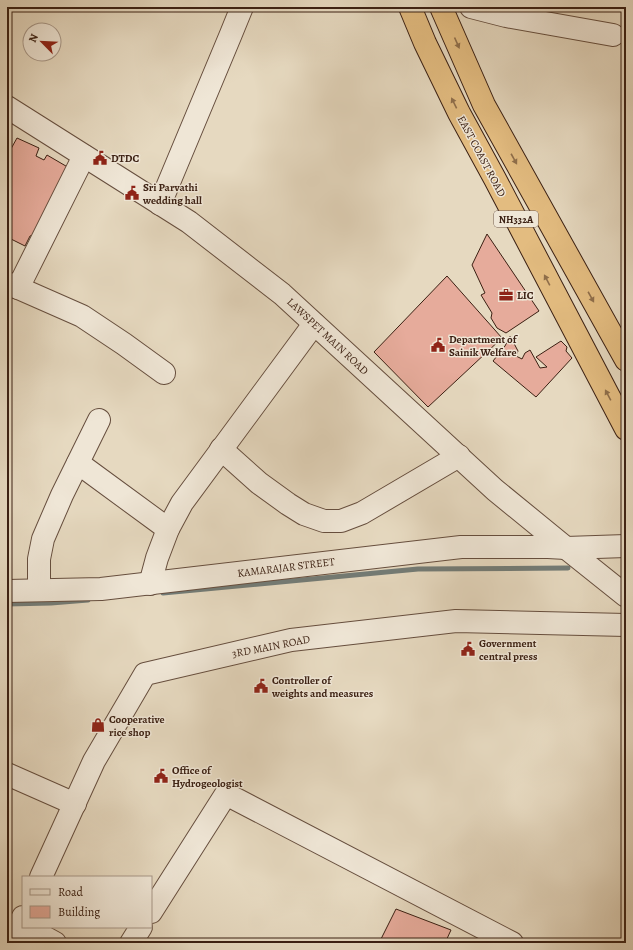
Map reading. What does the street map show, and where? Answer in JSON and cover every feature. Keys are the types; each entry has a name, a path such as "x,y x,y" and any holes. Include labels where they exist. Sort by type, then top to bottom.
{"highway":[{"name":"EAST COAST ROAD","path":"410,7 458,113 495,179 626,429"},
{"name":"NH332A","path":"441,7 484,105 626,360"}],"street":[{"path":"160,204 242,7"},
{"path":"471,7 506,16 545,15 613,35"},
{"name":"LAWSPET MAIN ROAD","path":"7,107 189,222 282,294 495,490 626,596"},
{"path":"84,156 12,285 82,316 164,373"},
{"path":"150,584 157,558 168,528 182,503 314,324"},
{"path":"38,590 39,559 43,539 59,501 99,420"},
{"path":"221,449 259,483 288,504 304,514 324,521 341,521 362,512 459,456"},
{"path":"78,463 168,528"},
{"name":"KAMARAJAR STREET","path":"7,591 101,590 461,547 566,548 626,546"},
{"name":"3RD MAIN ROAD","path":"41,876 94,761 145,674 291,640 456,621 626,625"},
{"path":"7,774 74,804"},
{"path":"152,910 226,794 512,943"},
{"path":"10,943 20,922"},
{"path":"30,928 55,943"},
{"path":"131,943 140,928"}],"building":[{"path":"17,138 39,148 36,156 44,160 47,155 71,169 33,235 30,236 25,246 7,237 7,156"},
{"path":"487,234 539,311 506,333 497,328 491,318 492,313 481,295 485,293 472,265"},
{"name":"Department of Sainik Welfare","path":"447,276 502,338 428,407 374,352"},
{"path":"510,336 518,351 516,356 522,359 525,353 530,350 540,368 547,367 536,357 561,341 567,347 566,351 572,358 536,397 493,361 505,346"},
{"path":"396,909 451,930 445,943 379,943"}],"waterway":[{"path":"163,593 418,569 568,568"},
{"path":"7,604 88,600"}],"place":[{"name":"DTDC","path":"100,158"},
{"name":"Sri Parvathi wedding hall","path":"132,193"},
{"name":"LIC","path":"506,295"},
{"name":"Department of Sainik Welfare","path":"438,345"},
{"name":"Government central press","path":"468,649"},
{"name":"Controller of weights and measures","path":"261,686"},
{"name":"Cooperative rice shop","path":"98,725"},
{"name":"Office of Hydrogeologist","path":"161,776"}]}
